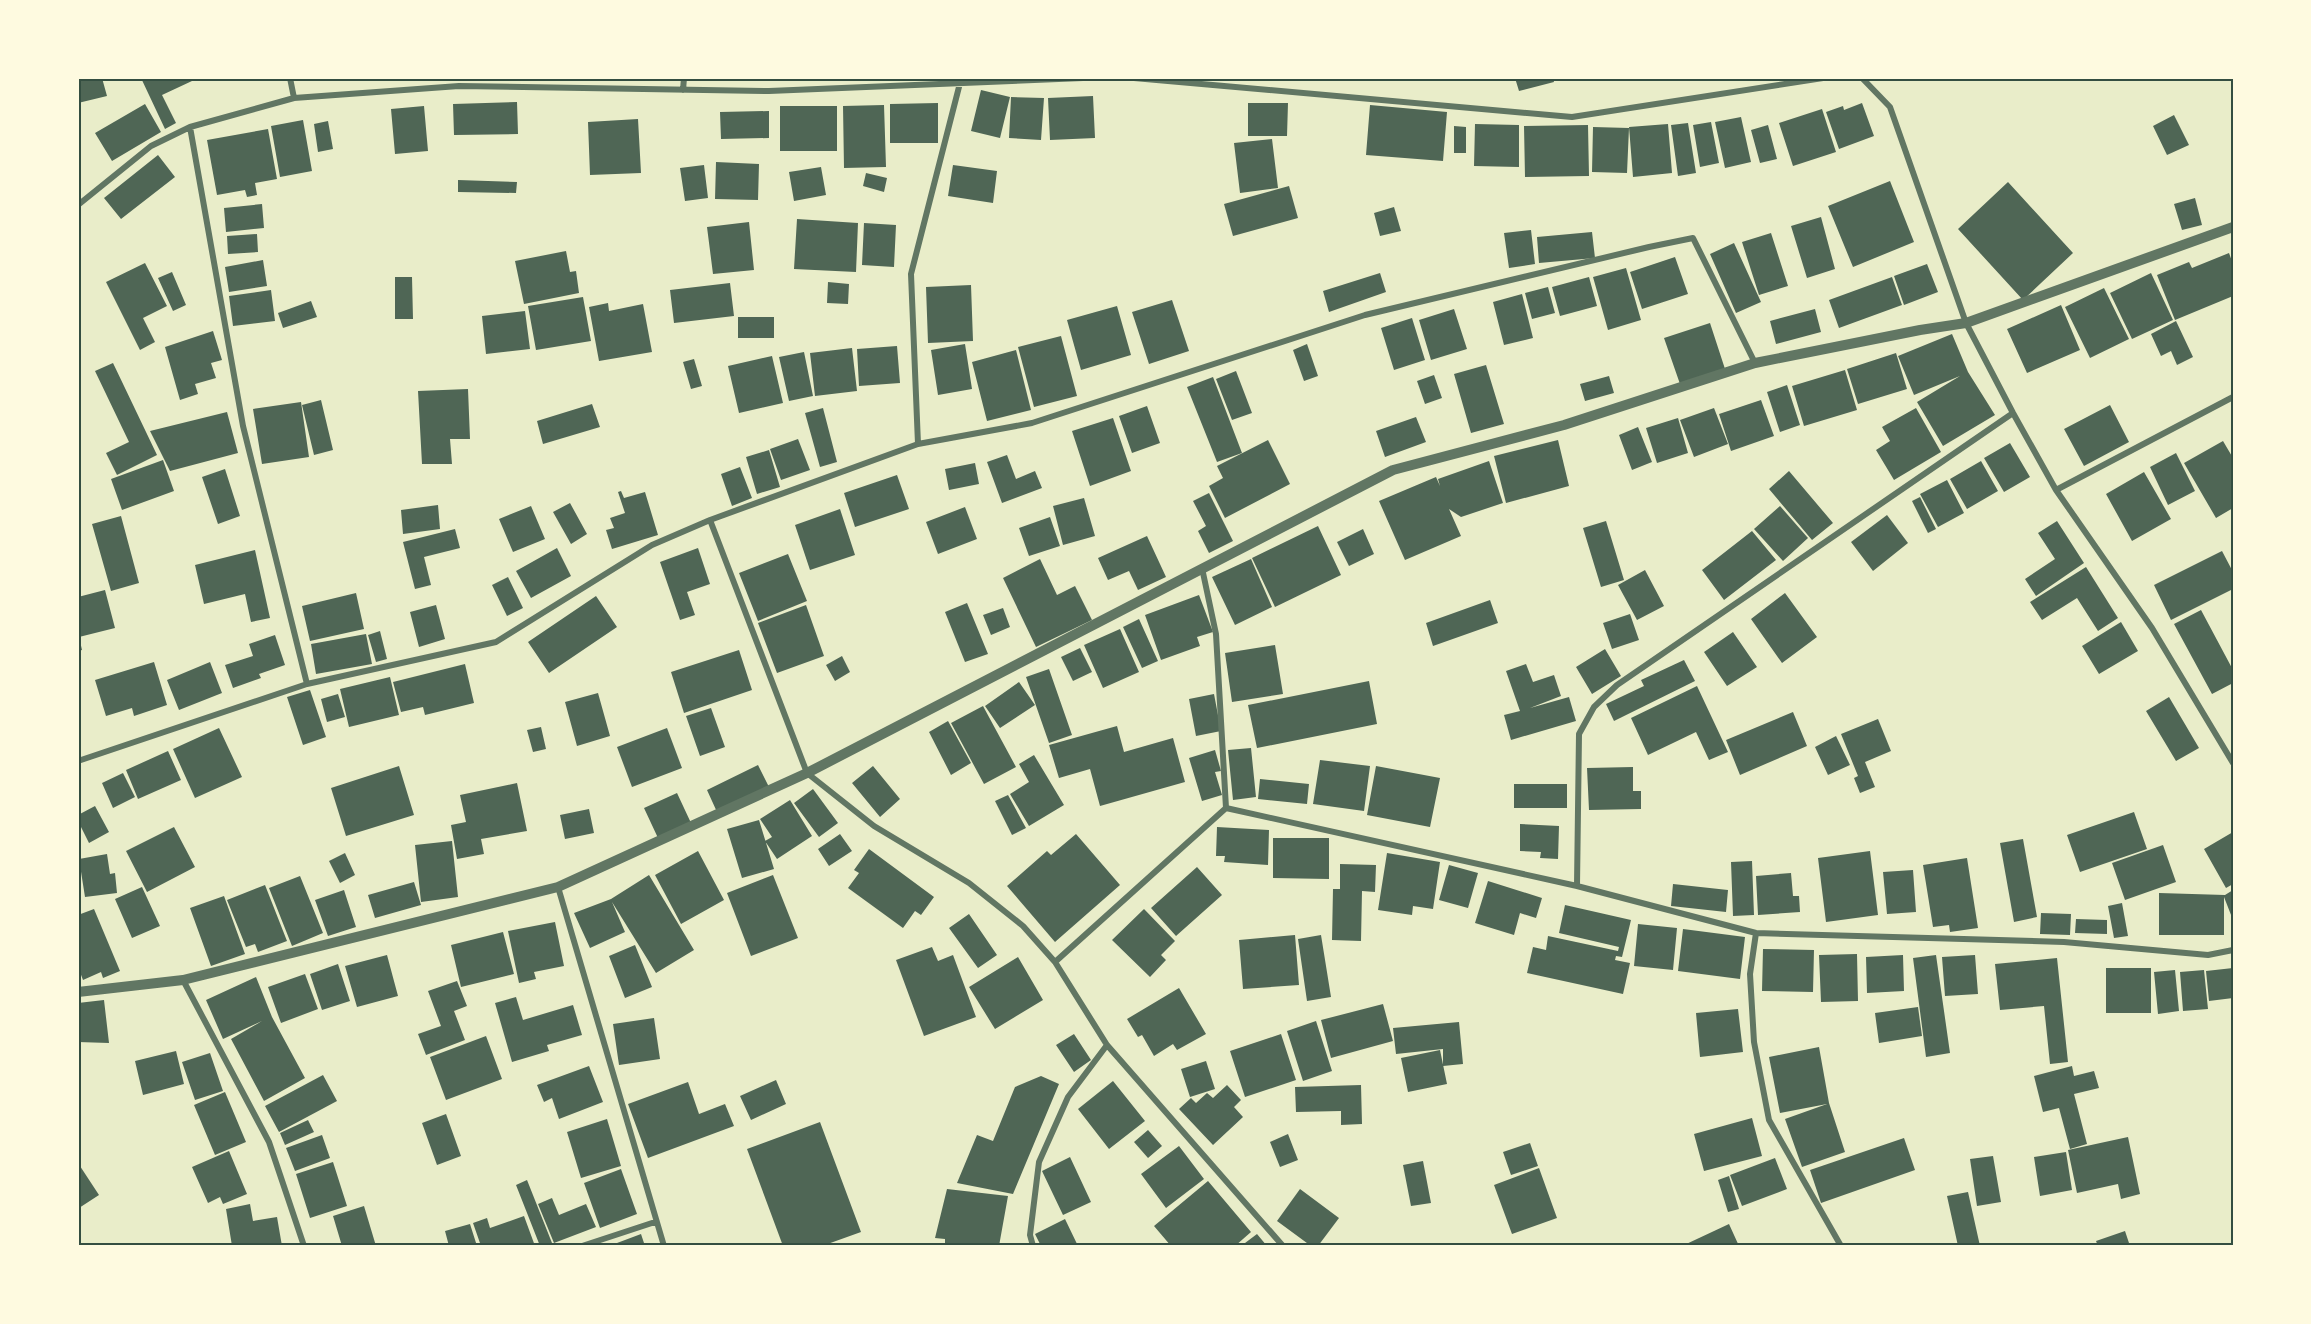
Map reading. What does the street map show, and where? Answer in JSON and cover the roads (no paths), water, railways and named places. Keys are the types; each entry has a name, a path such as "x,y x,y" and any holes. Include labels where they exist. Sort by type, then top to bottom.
{"street":[{"path":"290,78 294,98"},
{"path":"683,90 684,78"},
{"path":"78,205 151,146 190,127 294,98 459,86 770,91 960,81 1083,78"},
{"path":"1134,78 1168,79 1572,117 1823,78"},
{"path":"1862,78 1890,107 1966,324 2013,413 2056,489 2152,628 2233,763"},
{"path":"918,444 911,274 960,81"},
{"path":"190,127 243,426 307,684"},
{"path":"78,992 183,980 558,887 807,773 1393,470 1564,425 1755,363 1920,330 1966,324 2233,227"},
{"path":"78,761 307,684 496,642 652,545 710,520 918,444 1032,423 1365,315 1693,238 1755,363"},
{"path":"2056,489 2233,397"},
{"path":"1577,886 1579,734 1594,707 1617,685 2013,413"},
{"path":"710,520 807,773 874,826 969,883 1023,926 1055,962 1107,1045 1283,1246"},
{"path":"1202,568 1216,634 1226,808"},
{"path":"1226,808 1577,886 1756,933 2064,942 2208,955 2233,950"},
{"path":"1055,962 1226,808"},
{"path":"558,887 664,1246"},
{"path":"1756,933 1750,974 1754,1042 1769,1120 1841,1246"},
{"path":"183,980 269,1142 304,1246"},
{"path":"1033,1246 1030,1235 1039,1162 1068,1097 1107,1045"},
{"path":"582,1246 656,1222"}]}
